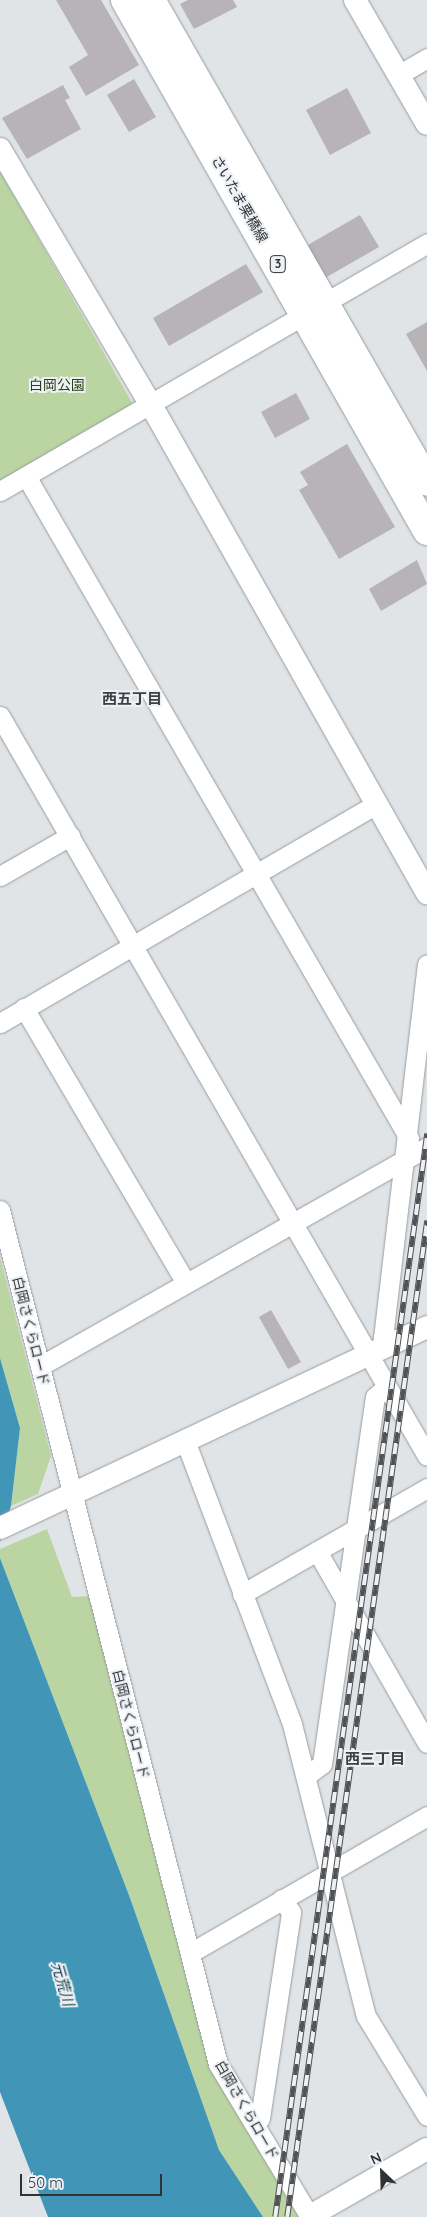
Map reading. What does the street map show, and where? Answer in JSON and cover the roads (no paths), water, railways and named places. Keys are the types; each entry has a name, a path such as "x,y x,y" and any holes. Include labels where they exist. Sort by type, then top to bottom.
{"main road":[{"name":"さいたま栗橋線","path":"125,0 314,306 427,482"},
{"name":"さいたま栗橋線","path":"151,0 314,306 427,531"}],"street":[{"path":"355,0 427,124"},
{"path":"398,75 427,58"},
{"path":"0,149 151,405 376,804 421,867 427,893"},
{"path":"0,491 151,405 314,306 427,243"},
{"path":"26,476 258,874 409,1138"},
{"path":"0,716 294,1223 378,1350 386,1387 427,1456"},
{"path":"0,1023 376,804"},
{"path":"0,876 70,836"},
{"path":"378,1350 383,1338 409,1138 427,965"},
{"path":"24,1008 186,1283"},
{"path":"40,1366 427,1147"},
{"name":"白岡さくらロード","path":"0,1210 218,2064 310,2216"},
{"path":"0,1528 73,1497 427,1327"},
{"path":"306,1776 322,1764 375,1398 386,1387"},
{"path":"186,1443 292,1724 331,1871 366,2016 427,2116"},
{"path":"242,1594 427,1488"},
{"path":"317,1551 427,1744"},
{"path":"190,1953 427,1816"},
{"path":"254,2124 260,2118 291,1912 282,1899"},
{"path":"310,2216 427,2149"}],"water":[{"path":"0,1358 20,1428 11,1506 0,1542"},
{"name":"元荒川","path":"0,1558 130,1898 219,2150 263,2217 48,2217 0,2092"}],"railway":[{"path":"275,2217 427,1134"},
{"path":"287,2217 427,1221"}],"district":[{"name":"西五丁目","path":"132,699"},
{"name":"西三丁目","path":"375,1759"}],"park label":[{"name":"白岡公園","path":"57,385"}]}
